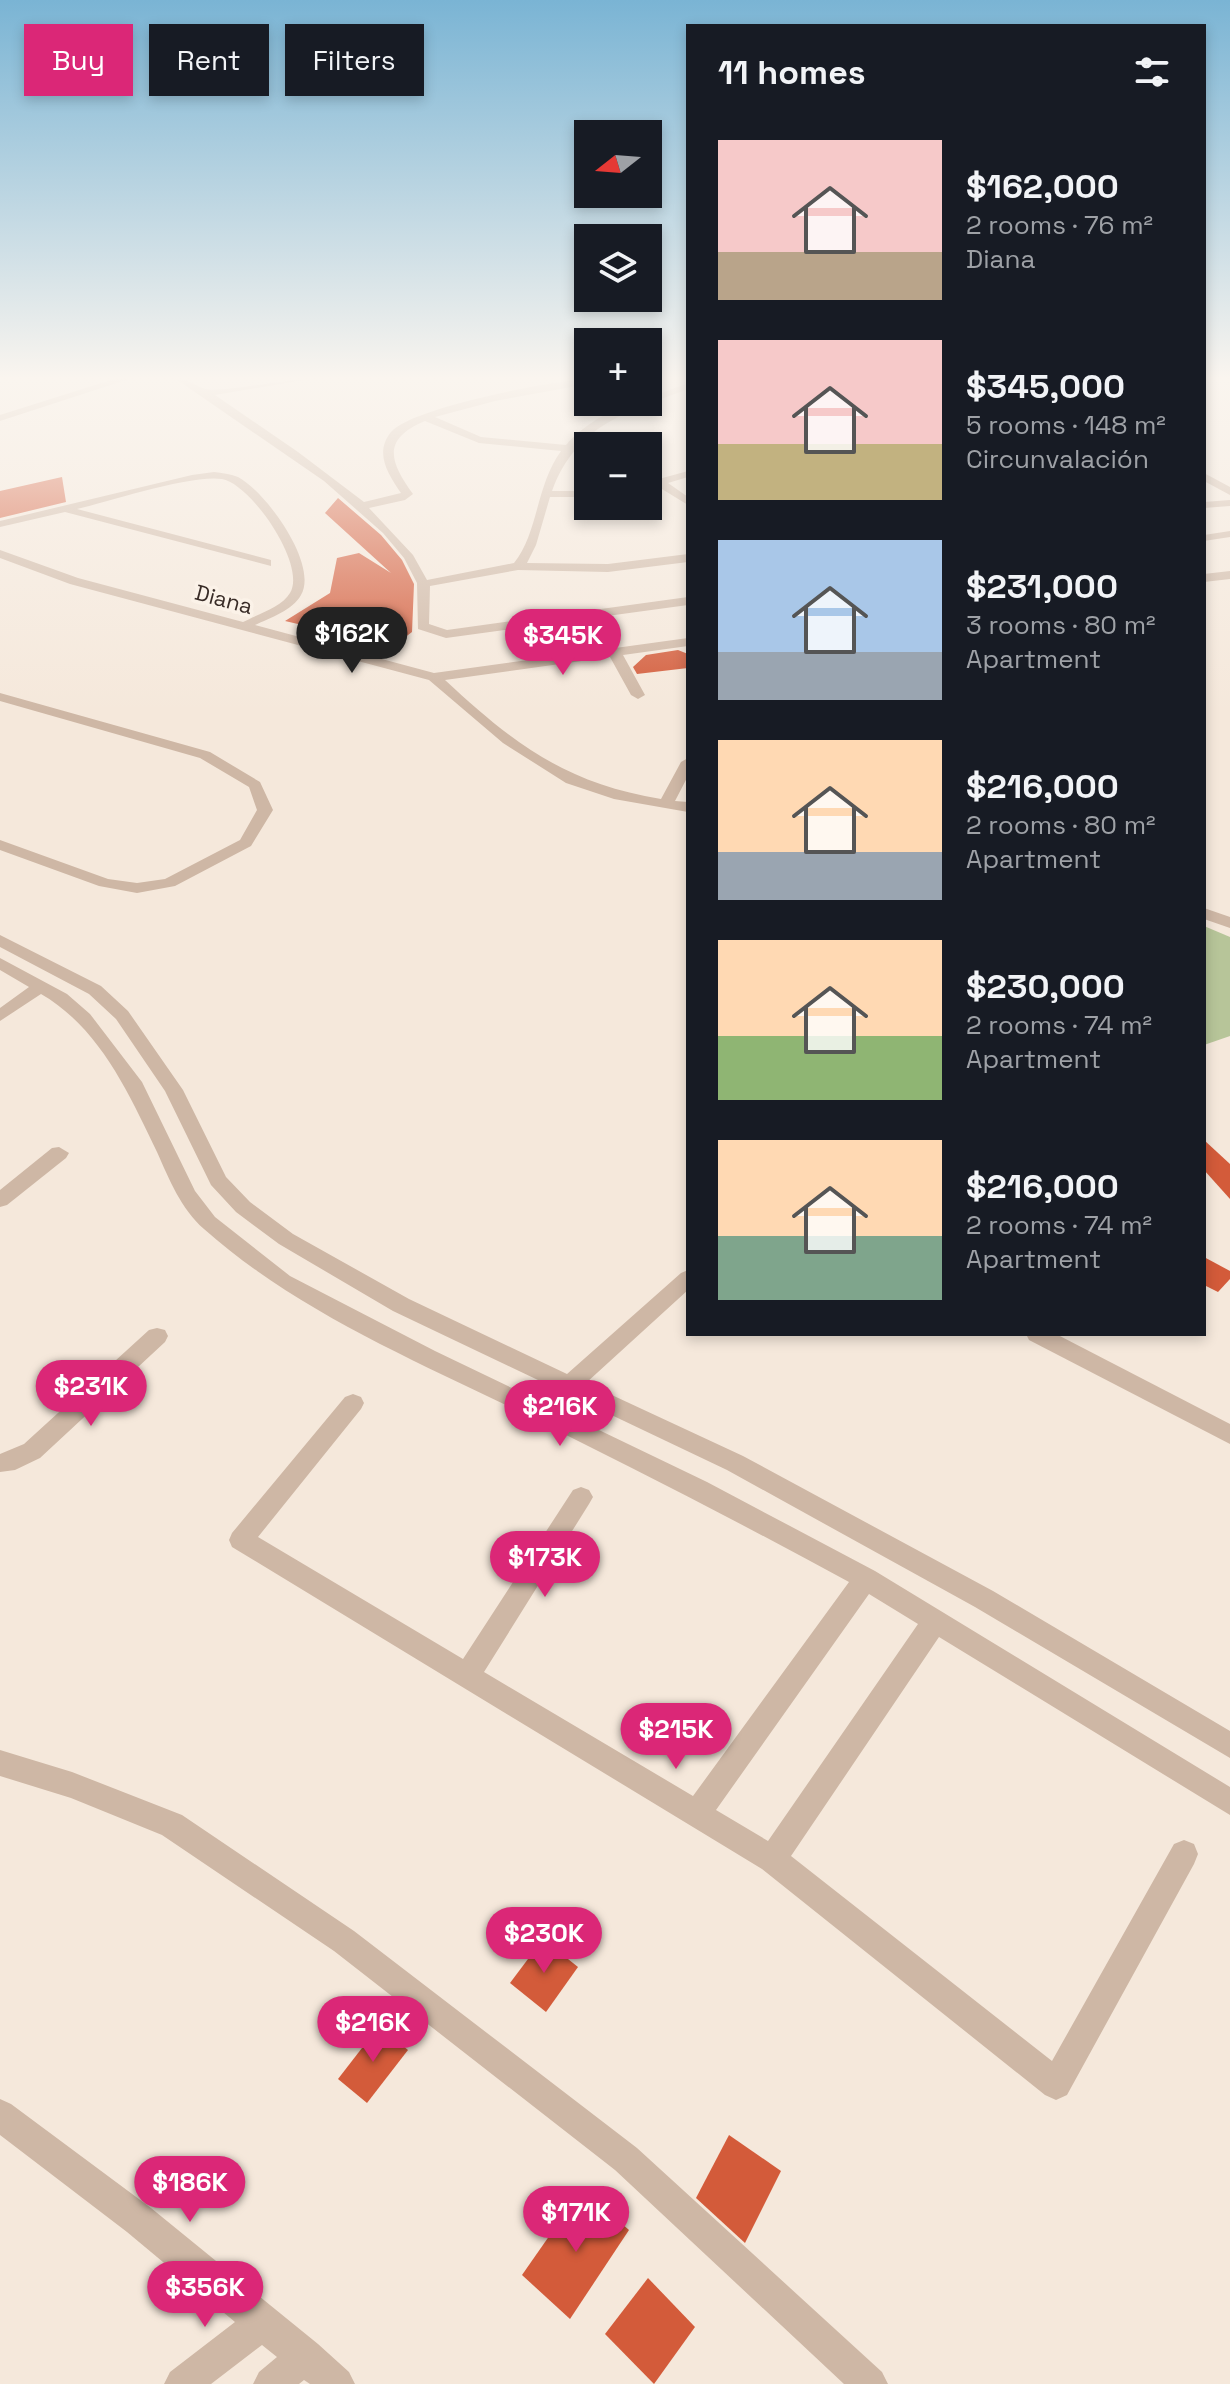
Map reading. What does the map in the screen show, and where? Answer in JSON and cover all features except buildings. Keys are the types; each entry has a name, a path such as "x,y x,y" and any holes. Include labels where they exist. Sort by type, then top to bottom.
{"street":[{"path":"0,524 142,490"},
{"path":"243,627 292,599 299,586 285,536 248,490"},
{"path":"340,490 362,506 401,545 424,584 422,626 433,632 446,634 686,601"},
{"path":"362,506 401,498 407,494 405,490"},
{"path":"518,566 529,550 546,490"},
{"path":"666,490 686,501"},
{"path":"544,494 574,494"},
{"path":"1206,505 1230,503"},
{"path":"65,509 267,563"},
{"path":"1206,538 1230,534"},
{"name":"Diana","path":"0,554 74,581 434,677 461,703 548,767 589,787 686,807"},
{"path":"424,584 518,566 608,568 686,558"},
{"path":"1206,578 1230,575"},
{"path":"434,677 686,642"},
{"path":"614,651 638,695"},
{"path":"0,697 205,755 255,785 265,810 246,843 169,883 147,886 105,883 0,845"},
{"path":"666,804 686,766"},
{"path":"1206,914 1230,923"},
{"path":"0,940 95,990 122,1015 174,1090 218,1180 243,1207 286,1239 401,1305 735,1463 956,1583 1230,1745"},
{"path":"6,973 41,986 84,1018 133,1082 186,1194 208,1222 283,1281 427,1357 699,1489 866,1579 1230,1802"},
{"path":"0,1016 41,986"},
{"path":"0,1200 59,1153"},
{"path":"569,1385 686,1280"},
{"path":"0,1463 7,1463 32,1451 157,1336"},
{"path":"1041,1336 1230,1435"},
{"path":"353,1403 241,1540 772,1859 1056,2084 1184,1854"},
{"path":"467,1675 581,1497"},
{"path":"697,1814 866,1579"},
{"path":"772,1859 934,1623"},
{"path":"0,1763 72,1785 172,1825 344,1941 626,2159 870,2384"},
{"path":"0,2115 139,2220 337,2384"},
{"path":"182,2384 264,2322"},
{"path":"271,2384 306,2356"}],"green space":[{"path":"1206,927 1230,937 1230,1036 1206,1044"}]}
